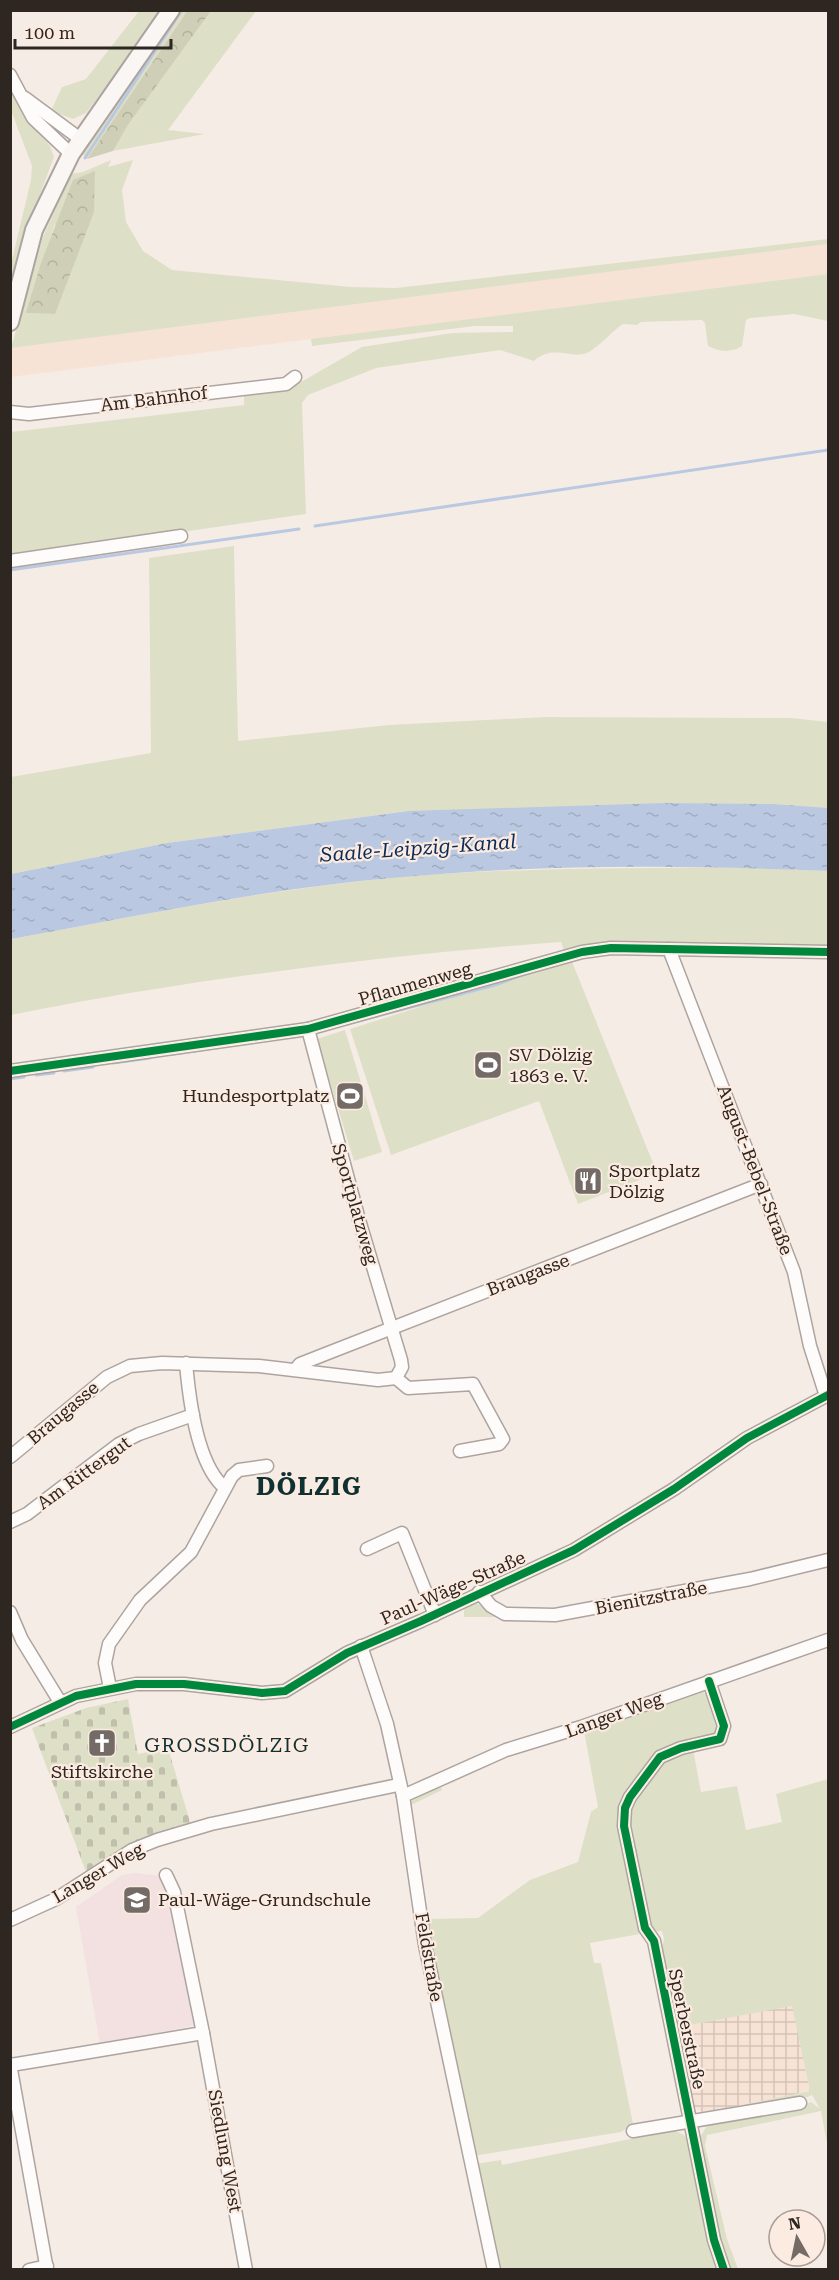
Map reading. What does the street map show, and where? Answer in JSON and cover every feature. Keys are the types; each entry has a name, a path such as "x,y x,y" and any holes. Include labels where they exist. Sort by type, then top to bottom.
{"street":[{"path":"10,322 34,230 71,154 171,10"},
{"path":"10,75 33,118 71,154"},
{"path":"24,98 80,138"},
{"name":"Am Bahnhof","path":"10,412 29,414 286,384 295,377"},
{"path":"10,561 181,536"},
{"name":"Pflaumenweg","path":"10,1071 308,1029 573,954 611,948 828,952"},
{"name":"August-Bebel-Straße","path":"669,949 794,1272 810,1346 827,1395"},
{"name":"Sportplatzweg","path":"308,1029 359,1220 402,1366 396,1378"},
{"name":"Braugasse","path":"296,1369 309,1360 760,1184"},
{"path":"186,1363 193,1415 206,1464 212,1476 225,1488"},
{"name":"Braugasse","path":"10,1456 107,1377 140,1364 186,1363 296,1369 378,1380 396,1378"},
{"path":"396,1378 408,1388 473,1384 503,1439 499,1443 460,1450"},
{"name":"Paul-Wäge-Straße","path":"10,1727 60,1702 110,1688 168,1683 262,1694 279,1693 360,1646 435,1615 583,1545 674,1490 747,1438 827,1395"},
{"name":"Am Rittergut","path":"10,1522 27,1514 119,1444 138,1434 193,1415"},
{"path":"110,1688 105,1664 109,1644 140,1600 191,1552 225,1488 239,1470 267,1466"},
{"name":"Paul-Wäge-Straße","path":"367,1549 402,1533 435,1615"},
{"name":"Bienitzstraße","path":"479,1593 491,1606 505,1614 555,1615 663,1597 828,1560"},
{"path":"10,1612 22,1640 60,1702"},
{"name":"Langer Weg","path":"10,1920 56,1899 132,1850 158,1840 210,1824 400,1791 506,1750 581,1727 828,1640"},
{"name":"Feldstraße","path":"360,1646 387,1724 425,1945 494,2270"},
{"name":"Sperberstraße","path":"709,1681 724,1726 720,1739 681,1748 660,1757 630,1797 624,1826 645,1928 654,1941 714,2240 724,2270"},
{"name":"Siedlung West","path":"166,1875 174,1892 203,2033 246,2270"},
{"path":"29,2270 47,2268 12,2086 11,2064 203,2033"},
{"path":"633,2131 800,2103"}],"shaded area":[{"path":"828,244 828,274 11,377 10,348"},
{"path":"134,1873 163,1876 172,1893 197,2025 100,2044 76,1907 122,1875"},
{"path":"793,2005 810,2091 703,2113 693,2106 679,2027"}],"green space":[{"path":"188,10 211,11 128,125 113,151 87,159"},
{"path":"139,11 164,11 86,113 73,119 51,111 62,87 86,79"},
{"path":"176,11 188,11 87,159 82,154"},
{"path":"211,11 256,11 168,130 205,134 113,151 128,125"},
{"path":"11,89 25,115 50,146 54,157 28,226 11,293 11,264 31,180 32,166 11,110"},
{"path":"111,160 108,167 133,160 122,190 126,222 143,251 172,270 351,287 396,288 828,239 828,244 11,348 43,237 71,174 83,172","holes":["55,224 55,314 27,313"]},
{"path":"95,171 94,212 55,314 26,313 41,263 73,180"},
{"path":"828,274 828,321 794,314 750,318 746,320 742,346 734,350 716,350 708,346 705,323 702,320 641,322 637,325 623,324 589,352 582,354 548,353 534,361 500,350 376,368 308,395 302,403 306,514 11,557 11,432 244,405 244,395 294,386 362,347 452,333 513,332 513,326 475,326 312,346 311,339"},
{"path":"234,546 238,741 389,725 546,717 791,718 828,722 828,809 407,811 168,843 11,874 11,777 151,753 149,558"},
{"path":"736,867 828,871 828,945 624,941 579,945 564,951 561,942 423,954 285,970 147,990 11,1015 11,939 295,889 391,878 520,870"},
{"name":"SV Dölzig 1863 e. V.","path":"571,959 657,1173 578,1204 539,1101 391,1155 350,1029"},
{"name":"Hundesportplatz","path":"345,1030 382,1152 354,1161 317,1039"},
{"path":"476,1603 496,1617 464,1617 464,1607"},
{"path":"700,1691 707,1694 719,1726 712,1737 668,1748 624,1800 643,1928 640,1934 590,1943 594,1963 601,1963 633,2124 621,2132 473,2156 426,1919 478,1918 530,1880 578,1862 591,1812 598,1807 584,1731"},
{"path":"128,1699 138,1754 168,1748 191,1825 127,1847 86,1872 32,1728 86,1708"},
{"path":"693,1749 701,1792 737,1786 746,1830 782,1822 776,1794 828,1779 828,2149 821,2111 707,2135 705,2146 727,2239 738,2269 729,2269 723,2256 699,2139 708,2124 802,2106 811,2102 820,2109 812,2095 797,2101 706,2117 703,2113 810,2091 792,2006 679,2027 662,1948 664,1939 662,1931 653,1932 645,1912 627,1818 628,1809 662,1759"},
{"path":"440,1786 442,1790 411,1805 409,1802"},
{"path":"669,2128 684,2135 688,2141 719,2269 501,2269 475,2164 501,2160 502,2165 630,2139 630,2134"}],"water":[{"name":"Saale-Leipzig-Kanal","path":"664,803 772,804 828,808 828,871 610,867 446,873 344,883 248,896 11,939 11,874 167,843 408,811"}],"waterway":[{"path":"85,158 182,10"},
{"path":"315,526 828,450"},
{"path":"10,570 299,529"},
{"path":"347,1024 495,985 528,973"},
{"path":"173,1054 214,1048"},
{"path":"113,1063 150,1058"},
{"path":"64,1071 93,1067"},
{"path":"36,1075 54,1073"},
{"path":"10,1079 24,1077"}],"cycle path":[{"path":"10,1071 308,1029 582,952 611,948 828,952"},
{"path":"10,1727 76,1696 136,1684 184,1684 262,1693 285,1691 347,1653 574,1550 674,1489 747,1438 828,1395"},
{"path":"709,1681 724,1726 720,1739 681,1748 660,1757 630,1797 625,1808 624,1826 645,1928 654,1941 714,2240 724,2270"}],"place":[{"name":"SV Dölzig 1863 e. V.","path":"488,1065"},
{"name":"Hundesportplatz","path":"350,1096"},
{"name":"Sportplatz Dölzig","path":"588,1181"},
{"name":"Stiftskirche","path":"102,1743"},
{"name":"Paul-Wäge-Grundschule","path":"137,1900"}],"district":[{"name":"DÖLZIG","path":"309,1487"},
{"name":"GROSSDÖLZIG","path":"227,1745"}]}
